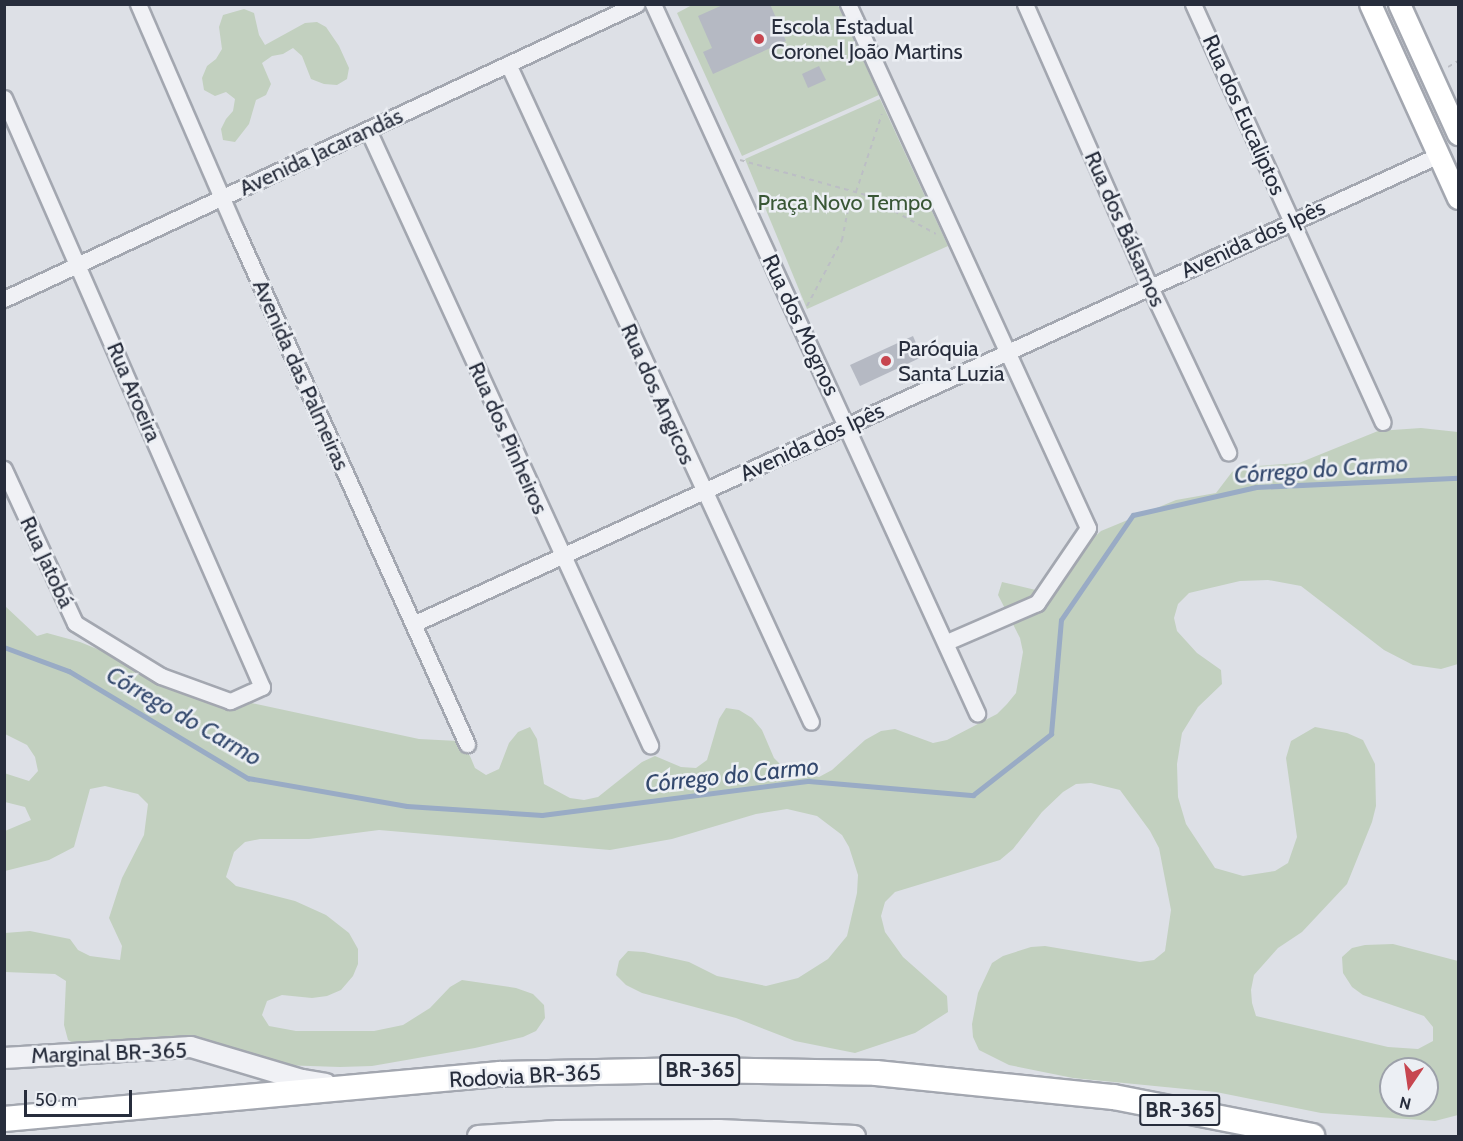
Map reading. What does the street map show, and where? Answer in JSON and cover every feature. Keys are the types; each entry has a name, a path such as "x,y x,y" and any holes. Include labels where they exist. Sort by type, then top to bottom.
{"main road":[{"path":"1370,4 1458,198"},
{"path":"1399,4 1458,134"},
{"name":"Rodovia BR-365","path":"4,1119 500,1074 693,1070 876,1073 1114,1097 1312,1137"},
{"name":"Rodovia BR-365","path":"1047,1092 1231,1137"}],"street":[{"name":"Avenida das Palmeiras","path":"138,4 222,199 467,744"},
{"name":"Avenida Jacarandás","path":"4,299 637,4"},
{"name":"Rua dos Mognos","path":"652,4 947,642 977,713"},
{"path":"848,4 1088,528 1037,603 947,642"},
{"name":"Rua dos Bálsamos","path":"1024,4 1150,287 1228,452"},
{"name":"Rua dos Eucaliptos","path":"1193,4 1383,422"},
{"name":"Rua dos Angicos","path":"508,64 703,492 811,722"},
{"name":"Rua Aroeira","path":"4,98 80,265 262,687 230,701 161,676 75,623"},
{"name":"Rua dos Pinheiros","path":"368,130 650,745"},
{"name":"Avenida dos Ipês","path":"414,624 1439,155"},
{"name":"Rua Jatobá","path":"4,469 75,623"},
{"name":"Marginal BR-365","path":"4,1058 191,1047 302,1080 353,1088"},
{"path":"478,1137 558,1131 673,1130 855,1137"}],"path":[{"path":"799,322 842,240 848,209 856,192 889,93"},
{"path":"722,155 856,192 959,246"}],"green space":[{"path":"694,4 838,5 879,95 742,156 677,13"},
{"path":"244,9 254,13 259,35 265,45 305,23 317,22 326,27 339,46 349,68 347,79 337,85 324,84 311,79 302,56 293,48 283,54 272,56 262,63 271,84 266,95 256,100 249,124 235,142 223,140 221,129 233,111 235,99 226,92 215,96 204,90 202,78 207,66 216,59 222,49 219,27 223,15"},
{"name":"Praça Novo Tempo","path":"880,99 948,246 807,309 745,159"},
{"path":"1421,428 1458,432 1458,664 1441,669 1413,665 1384,650 1301,586 1268,580 1240,581 1189,593 1178,604 1174,618 1177,631 1197,653 1221,670 1222,684 1198,707 1182,733 1177,764 1178,797 1186,824 1215,868 1243,876 1275,871 1288,863 1297,837 1286,758 1291,741 1315,727 1347,733 1363,740 1375,764 1376,806 1372,822 1347,884 1302,932 1278,948 1254,975 1251,990 1252,1003 1256,1016 1388,1047 1418,1049 1433,1041 1433,1027 1424,1016 1363,995 1352,987 1343,973 1342,957 1352,948 1393,944 1458,961 1458,1115 1435,1121 1321,1113 1216,1092 1073,1078 1009,1065 979,1050 973,1037 972,1024 978,993 992,963 1003,956 1031,947 1045,946 1140,962 1154,960 1165,951 1171,910 1159,848 1150,831 1120,790 1091,783 1076,784 1063,792 1042,812 1013,849 1000,860 895,892 885,902 881,916 885,932 903,957 947,996 948,1012 915,1033 855,1053 795,1041 736,1018 642,993 626,985 616,975 619,961 628,951 644,952 689,962 717,976 766,986 798,978 828,959 847,936 857,893 858,875 849,847 842,835 817,816 787,809 756,814 672,839 610,850 379,830 309,839 260,839 245,842 234,852 226,877 236,886 295,901 326,915 349,933 358,949 358,964 353,976 341,990 327,996 312,998 282,995 267,1001 262,1015 269,1026 296,1031 374,1031 403,1025 430,1008 450,987 462,980 516,988 533,994 544,1005 545,1018 536,1031 523,1037 475,1048 372,1066 340,1067 280,1065 200,1048 82,1048 68,1040 64,1025 66,981 55,974 5,972 5,933 30,931 70,939 78,950 90,956 120,960 122,946 109,918 122,878 144,835 148,804 138,794 105,786 90,789 74,847 49,860 5,871 5,831 31,820 25,807 5,802 4,773 29,781 38,771 35,757 27,745 5,734 5,606 37,636 47,633 80,642 205,693 419,739 458,741 470,756 475,768 486,775 499,769 509,743 518,732 530,727 537,739 544,784 570,798 584,800 598,797 642,762 655,756 681,767 696,768 707,760 719,719 726,708 739,710 752,718 762,730 774,758 785,769 819,777 832,770 865,740 881,731 895,729 933,743 947,740 997,714 1007,704 1016,693 1023,652 1020,638 998,595 1002,582 1044,592 1057,592 1077,553 1101,531 1176,500 1216,493 1232,472 1244,464 1258,466 1299,463 1378,431"}],"building":[{"name":"Escola Estadual Coronel João Martins","path":"725,4 770,4 786,41 713,74 703,52 712,48 698,16"},
{"path":"819,66 826,80 808,88 802,74"},
{"name":"Paróquia Santa Luzia","path":"913,336 922,357 860,386 850,365"}],"waterway":[{"name":"Córrego do Carmo","path":"4,647 69,671 248,778 407,806 542,815 809,781 973,795 1051,734 1061,620 1133,515 1256,487 1458,478"}],"place":[{"name":"Escola Estadual Coronel João Martins","path":"759,39"},
{"name":"Paróquia Santa Luzia","path":"886,361"}]}
